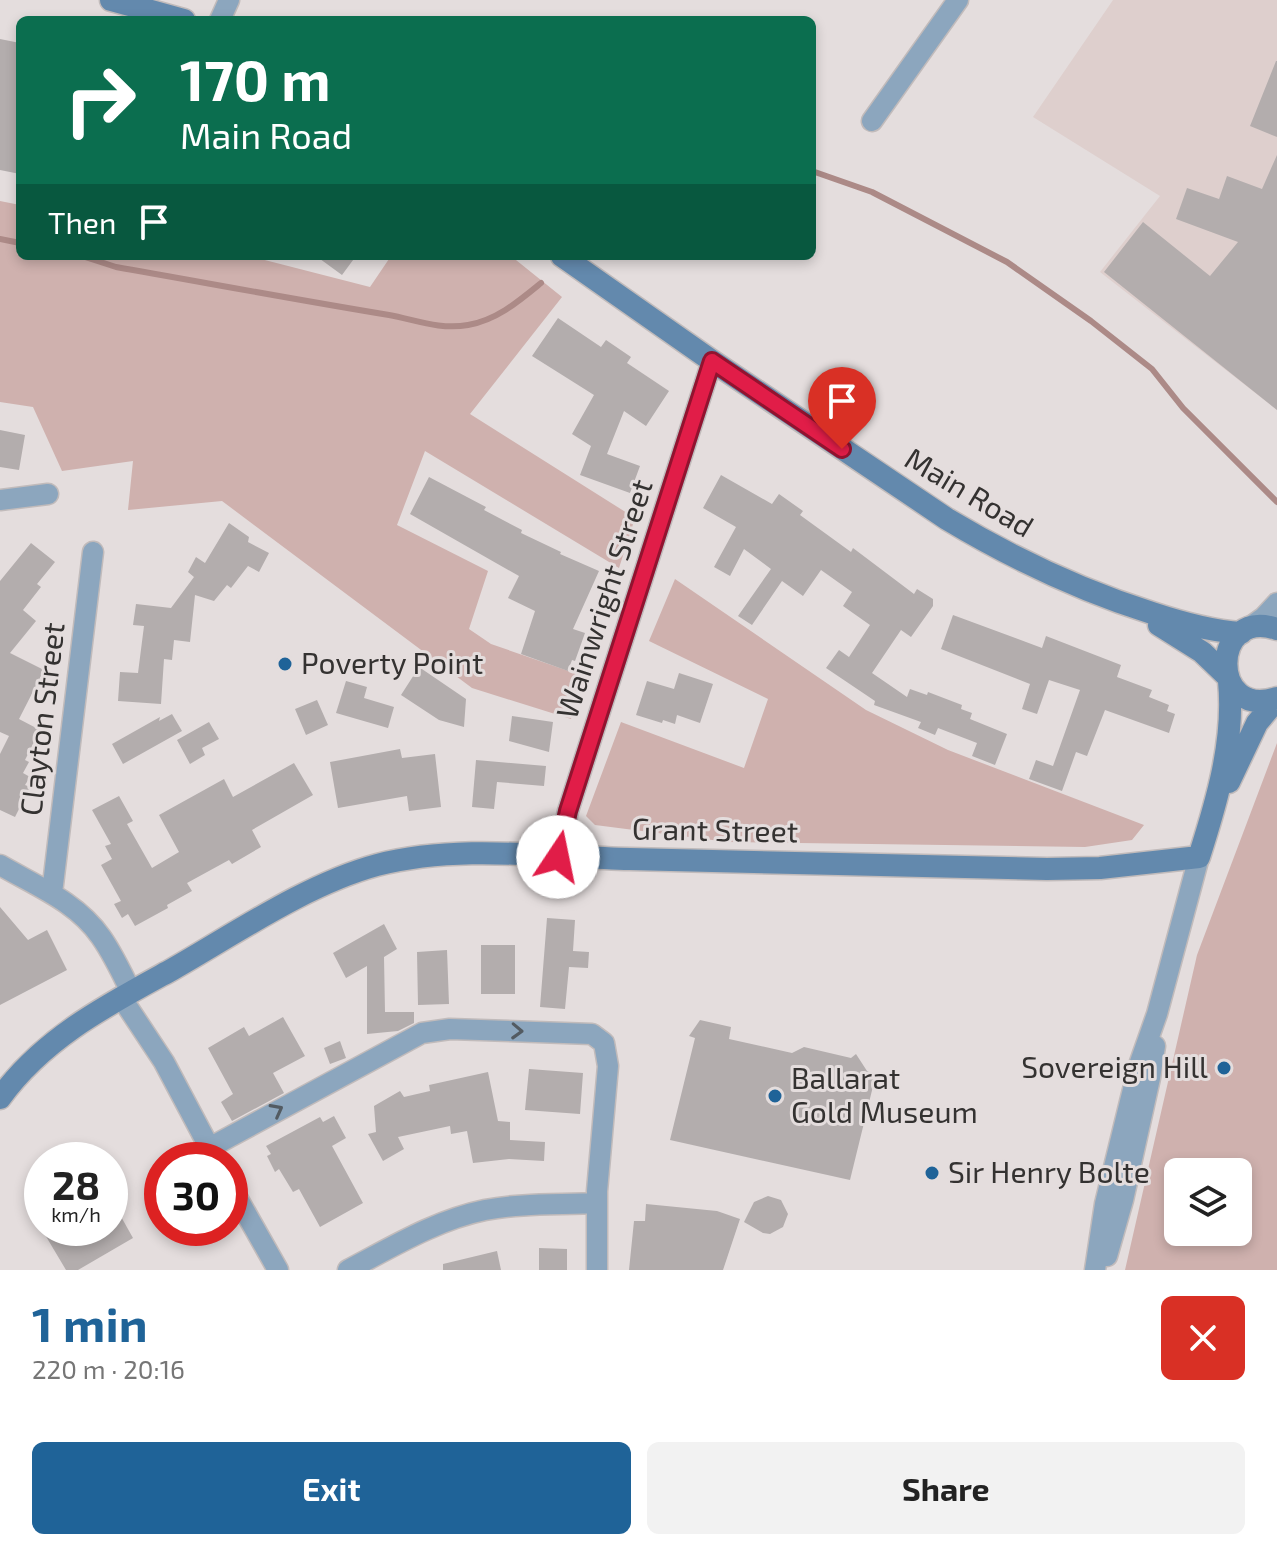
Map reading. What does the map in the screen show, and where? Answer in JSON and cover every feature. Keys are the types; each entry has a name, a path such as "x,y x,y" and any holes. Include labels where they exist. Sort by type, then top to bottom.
{"main road":[{"path":"111,0 169,16"},
{"name":"Main Road","path":"568,260 947,519 1033,566 1116,602 1192,644 1247,698 1262,701 1277,698"},
{"name":"Main Road","path":"1116,602 1193,626 1243,631 1266,626 1277,629"},
{"path":"1201,852 1228,742 1231,710 1225,664 1227,652 1243,631"},
{"path":"1201,852 1254,729 1277,698"},
{"name":"Grant Street","path":"0,1098 27,1066 55,1040 126,995 322,885 405,859 498,853 1047,869 1100,868 1201,852"}],"street":[{"path":"872,121 958,0"},
{"name":"Wainwright Street","path":"558,857 568,811 712,361"},
{"path":"0,500 48,494"},
{"name":"Clayton Street","path":"52,893 93,552"},
{"path":"1243,631 1264,617 1277,603"},
{"path":"1102,1270 1139,1065 1157,1014 1201,852"},
{"path":"0,865 52,893 95,928 107,946 126,995 206,1142"},
{"path":"233,1142 427,1031 450,1029 590,1034 604,1043 608,1066 597,1203 597,1270"},
{"path":"1095,1270 1102,1218 1123,1164"},
{"path":"348,1270 428,1229 474,1213 515,1207 597,1203"},
{"path":"248,1217 278,1270"}],"shaded area":[{"path":"1113,0 1277,0 1277,410 1100,272 1160,196 1033,117"},
{"path":"0,201 16,204 16,260 265,260 370,287 388,260 516,260 562,297 470,414 635,518 619,568 425,451 397,525 488,571 469,629 491,644 583,676 571,719 472,688 222,501 128,510 133,461 62,471 33,407 0,402"},
{"path":"675,579 866,710 948,750 1144,825 1132,840 1085,847 728,842 595,825 586,816 621,722 744,768 768,699 649,641"},
{"name":"Sovereign Hill","path":"1277,743 1277,1270 1125,1270 1197,955"}],"building":[{"path":"0,39 16,42 16,173 0,170"},
{"path":"1277,61 1277,137 1250,126"},
{"path":"1277,155 1277,410 1104,272 1143,222 1210,276 1238,242 1176,219 1187,188 1219,199 1227,176 1262,189"},
{"path":"321,260 353,260 342,275"},
{"path":"558,318 601,347 606,340 631,357 627,363 669,391 646,426 624,411 607,454 640,466 630,493 580,475 591,446 572,434 594,395 532,356"},
{"path":"0,430 25,435 19,470 0,467"},
{"path":"721,475 772,504 779,494 803,511 800,515 851,552 853,548 914,594 917,589 933,599 933,606 911,637 901,630 872,673 907,697 910,689 927,695 928,692 962,705 961,709 972,713 970,719 1007,734 995,765 972,756 977,743 938,728 935,735 918,728 921,722 874,705 875,701 826,668 839,650 849,657 870,625 843,606 852,592 821,570 803,596 782,581 752,625 738,616 771,569 744,549 730,576 714,567 736,527 703,508"},
{"path":"429,477 486,507 484,510 522,530 521,533 599,571 573,629 585,633 568,671 521,654 535,611 508,598 519,576 410,514"},
{"path":"229,523 249,537 248,542 269,553 259,572 248,566 231,588 227,585 214,601 195,595 190,642 174,640 172,660 164,659 161,704 118,701 120,672 138,673 144,626 133,625 136,604 171,608 194,577 188,572 196,557 205,563"},
{"path":"31,543 55,562 37,584 41,587 23,610 36,621 10,653 44,670 19,719 40,730 25,760 29,762 23,773 30,777 25,785 30,787 15,817 0,810 0,754 9,736 0,732 0,581"},
{"path":"953,615 1042,648 1046,636 1121,665 1117,677 1152,690 1149,697 1169,705 1167,711 1175,714 1169,733 1105,710 1087,756 1076,752 1062,791 1029,779 1036,760 1053,766 1080,690 1049,680 1037,714 1022,709 1030,684 941,649"},
{"path":"419,667 466,699 464,727 439,720 401,695"},
{"path":"679,673 713,684 700,723 677,715 675,724 636,715 647,681 674,689"},
{"path":"346,681 367,687 364,698 394,707 388,728 336,713"},
{"path":"317,700 328,725 306,735 295,709"},
{"path":"172,714 182,731 123,764 112,744 160,717 159,721"},
{"path":"512,716 553,722 549,752 509,741"},
{"path":"209,722 219,739 202,748 205,755 190,764 177,740"},
{"path":"400,749 402,758 435,754 441,807 409,811 407,796 338,808 330,762"},
{"path":"476,760 546,766 544,786 497,782 494,809 472,807"},
{"path":"294,763 313,795 252,830 261,847 232,864 229,860 187,883 192,891 135,926 128,914 122,918 114,904 121,901 101,865 112,859 105,846 111,844 92,810 119,796 133,821 127,824 152,868 179,852 159,815 224,779 233,797"},
{"path":"0,907 28,940 47,930 67,970 0,1005"},
{"path":"547,918 575,920 573,951 589,952 588,968 569,967 565,1009 540,1007"},
{"path":"384,924 397,949 384,957 385,1012 414,1012 414,1023 398,1031 367,1034 367,966 346,978 333,953"},
{"path":"481,945 515,945 515,994 481,994"},
{"path":"447,950 449,1004 418,1005 417,952"},
{"path":"283,1017 305,1056 273,1073 284,1093 232,1121 221,1102 233,1094 208,1048 244,1027 249,1036"},
{"name":"Ballarat Gold Museum","path":"700,1020 731,1027 729,1039 792,1053 804,1047 851,1058 856,1054 867,1071 876,1074 850,1180 670,1140 695,1038 689,1036"},
{"path":"340,1041 346,1058 330,1064 324,1048"},
{"path":"529,1069 583,1073 580,1114 525,1110"},
{"path":"488,1072 498,1121 510,1122 510,1140 545,1142 544,1161 509,1159 473,1163 467,1131 451,1134 450,1126 398,1137 404,1149 383,1161 368,1134 376,1132 374,1106 400,1091 404,1097 430,1091 429,1085"},
{"path":"334,1116 346,1138 332,1146 363,1203 320,1227 299,1189 293,1192 279,1169 275,1172 266,1146 320,1117 323,1122"},
{"path":"768,1196 781,1200 788,1214 783,1227 770,1234 744,1222 754,1202"},
{"path":"646,1204 717,1211 740,1219 723,1270 629,1270 634,1221 645,1221"},
{"path":"52,1246 119,1246 78,1270 66,1270"},
{"path":"539,1248 567,1249 567,1270 539,1270"},
{"path":"497,1251 501,1270 443,1270 443,1264"}],"waterway":[{"path":"816,172 872,192 1007,262 1091,321 1152,369 1183,408 1277,502"},
{"path":"0,239 16,242"},
{"path":"94,260 116,267 448,326 489,319 541,283"}],"place":[{"name":"Poverty Point","path":"285,664"},
{"name":"Sovereign Hill","path":"1224,1068"},
{"name":"Ballarat Gold Museum","path":"775,1096"},
{"name":"Sir Henry Bolte","path":"932,1173"}],"route":[{"path":"558,857 568,811 712,361 842,449"}]}
